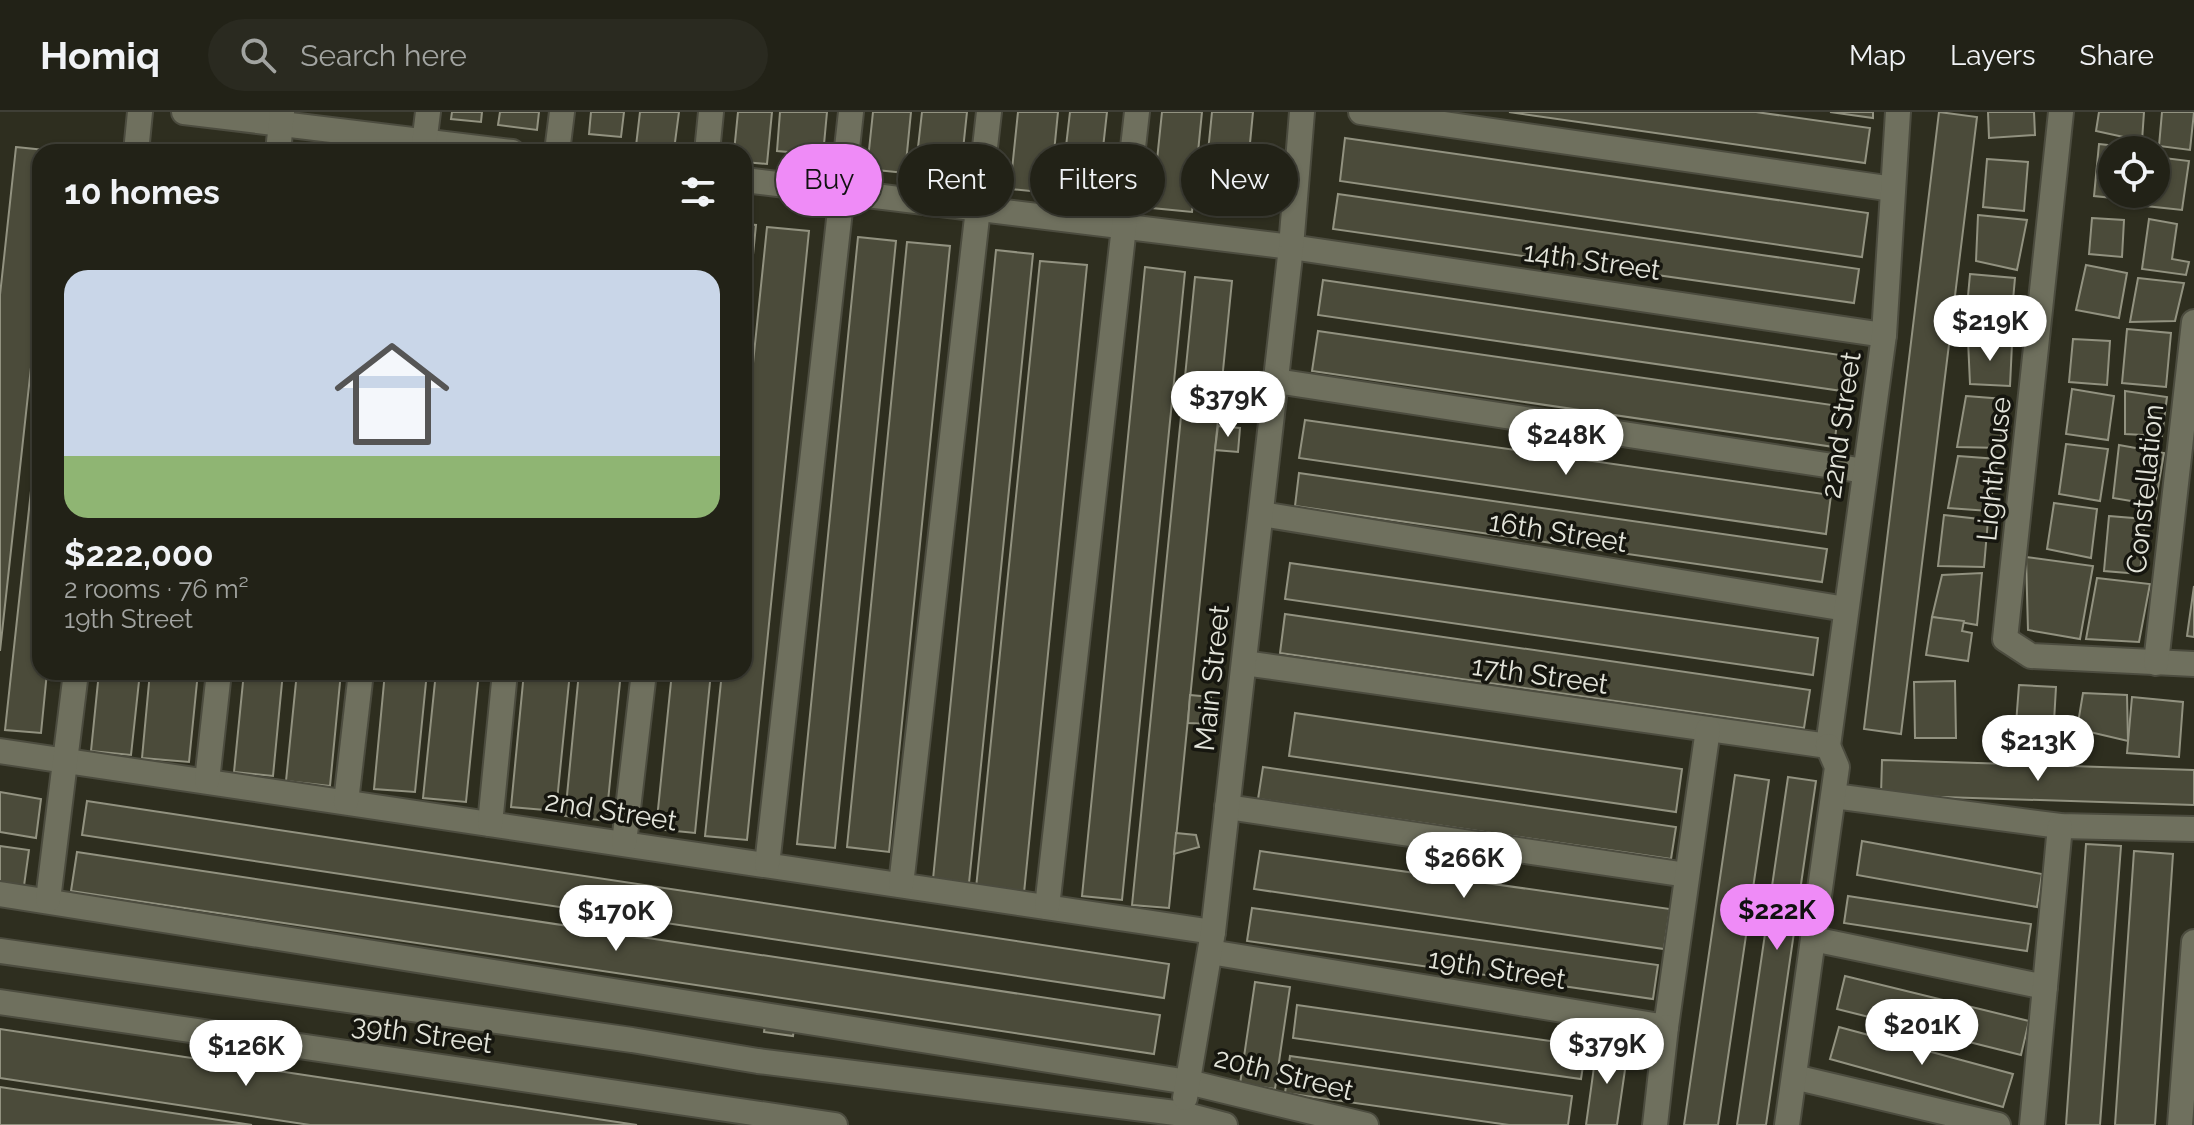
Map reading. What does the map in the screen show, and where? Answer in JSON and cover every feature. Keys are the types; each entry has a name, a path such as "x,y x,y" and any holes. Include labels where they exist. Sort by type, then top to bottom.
{"street":[{"path":"137,144 140,112"},
{"path":"184,112 281,118 414,144"},
{"path":"424,144 428,112"},
{"path":"558,144 562,112"},
{"path":"708,144 711,112"},
{"path":"847,144 851,112"},
{"path":"986,144 989,112"},
{"path":"1047,907 1137,112"},
{"name":"Main Street","path":"1182,1120 1212,942 1291,247 1302,112"},
{"path":"1361,112 1893,189"},
{"name":"22nd Street","path":"1787,1125 1834,796 1837,767 1828,746 1884,335 1898,112"},
{"name":"Lighthouse","path":"2061,112 2005,639 2031,656 2194,664"},
{"path":"279,144 281,118"},
{"path":"752,181 776,184"},
{"path":"1014,213 1291,247"},
{"path":"767,865 839,216"},
{"path":"901,885 978,216"},
{"name":"14th Street","path":"1291,247 1884,335"},
{"name":"Constellation","path":"2156,663 2194,322"},
{"path":"1276,381 1865,471"},
{"name":"16th Street","path":"1261,514 1846,609"},
{"name":"17th Street","path":"1244,663 1828,746"},
{"path":"48,900 75,680"},
{"path":"207,781 218,680"},
{"path":"346,802 360,680"},
{"path":"490,824 504,680"},
{"path":"624,843 643,680"},
{"path":"1655,1125 1708,729"},
{"name":"2nd Street","path":"0,751 1047,907 1212,942"},
{"path":"1834,796 2060,826 2194,829"},
{"path":"1227,807 1687,875"},
{"path":"2032,1125 2060,826"},
{"name":"20th Street","path":"0,894 1188,1082 1366,1125"},
{"path":"1813,939 2045,987"},
{"name":"19th Street","path":"1212,942 1666,1027"},
{"path":"2180,1125 2194,942"},
{"path":"0,951 1225,1125"},
{"name":"39th Street","path":"0,1002 835,1125"},
{"path":"1794,1077 1998,1125"}],"building":[{"path":"452,112 482,112 481,122 451,119"},
{"path":"500,112 539,112 537,130 498,125"},
{"path":"591,112 624,112 621,137 589,134"},
{"path":"640,112 679,112 675,144 636,144"},
{"path":"738,112 772,112 767,164 752,163 752,144 735,144"},
{"path":"780,112 827,112 824,144 778,144"},
{"path":"873,112 911,112 908,144 898,144 898,172 882,171 882,144 870,144"},
{"path":"922,112 967,112 964,144 918,144"},
{"path":"1018,112 1058,112 1055,144 1030,144 1030,191 1014,189"},
{"path":"1070,112 1107,112 1103,144 1066,144"},
{"path":"1162,112 1202,112 1199,144 1181,144 1181,211 1165,209 1165,144 1159,144"},
{"path":"1212,112 1253,112 1250,144 1209,144"},
{"path":"1509,112 1756,112 1870,128 1865,163"},
{"path":"1830,112 1873,112 1873,118"},
{"path":"1939,112 1977,117 1901,734 1864,729"},
{"path":"1988,112 2034,112 2035,135 1989,138"},
{"path":"2099,112 2144,112 2142,136 2119,136 2096,131"},
{"path":"2162,112 2194,112 2190,150 2170,147 2170,136 2160,136"},
{"path":"1345,138 1868,213 1862,257 1340,181"},
{"path":"16,147 32,149 32,358 0,651 0,295"},
{"path":"2098,154 2098,196 2094,196"},
{"path":"1987,159 2028,162 2024,211 1983,207"},
{"path":"2170,159 2189,161 2182,210 2164,208 2170,208"},
{"path":"1338,194 1859,269 1854,303 1333,229"},
{"path":"1978,215 2027,220 2017,270 1976,261"},
{"path":"2092,218 2124,220 2122,257 2089,254"},
{"path":"2149,219 2177,224 2172,259 2189,262 2186,275 2142,269"},
{"path":"752,225 756,225 752,265"},
{"path":"767,227 809,231 747,840 705,836 721,680 752,680 752,373"},
{"path":"858,237 896,241 835,848 797,844"},
{"path":"907,242 950,246 889,852 847,847"},
{"path":"996,250 1033,254 969,883 933,879"},
{"path":"1040,261 1087,265 1024,893 976,888"},
{"path":"2086,265 2127,273 2119,318 2076,310"},
{"path":"1145,267 1185,272 1122,900 1082,896"},
{"path":"1970,274 2015,278 2010,333 1965,329"},
{"path":"1195,277 1232,281 1169,908 1132,905"},
{"path":"2138,278 2184,283 2175,321 2130,322"},
{"path":"1323,280 1847,356 1842,391 1318,315"},
{"path":"2127,329 2171,333 2166,387 2122,383"},
{"path":"1318,331 1839,406 1834,447 1312,371"},
{"path":"2073,339 2110,341 2107,385 2069,382"},
{"path":"1968,340 2012,344 2010,386 1970,384"},
{"path":"2072,389 2114,396 2108,440 2066,434"},
{"path":"2125,391 2167,397 2162,436 2125,434"},
{"path":"1966,396 2004,399 2000,448 1957,447"},
{"path":"1305,420 1831,495 1826,534 1299,458"},
{"path":"1218,426 1240,428 1238,452 1215,450"},
{"path":"2066,444 2108,449 2100,501 2059,494"},
{"path":"2119,445 2164,453 2155,505 2113,498"},
{"path":"1958,456 1998,459 1989,511 1948,508"},
{"path":"1299,473 1827,549 1822,582 1295,506"},
{"path":"32,482 32,680 46,680 41,733 5,730"},
{"path":"2054,503 2097,509 2091,558 2047,549"},
{"path":"1944,515 1988,520 1984,567 1938,566"},
{"path":"2109,516 2145,519 2140,574 2104,571"},
{"path":"2026,557 2093,566 2080,639 2028,630"},
{"path":"1290,563 1818,638 1813,675 1285,599"},
{"path":"1982,573 1977,625 1932,617 1942,575"},
{"path":"2097,578 2150,584 2139,642 2086,639"},
{"path":"2194,586 2194,637 2187,636"},
{"path":"1285,614 1810,690 1804,728 1280,653"},
{"path":"1932,617 1964,621 1962,631 1972,633 1968,661 1926,655"},
{"path":"98,680 139,680 131,755 91,751"},
{"path":"149,680 197,680 189,762 142,758"},
{"path":"243,680 282,680 273,776 234,772"},
{"path":"296,680 340,680 330,786 286,781"},
{"path":"384,680 426,680 415,792 374,789"},
{"path":"435,680 478,680 466,802 423,798"},
{"path":"523,680 569,680 556,811 511,807"},
{"path":"578,680 620,680 606,821 565,816"},
{"path":"671,680 710,680 695,833 656,829"},
{"path":"1955,681 1956,738 1915,738 1914,682"},
{"path":"2019,685 2056,687 2053,739 2015,737"},
{"path":"2083,693 2127,695 2128,741 2077,729"},
{"path":"1190,695 1211,697 1209,724 1188,723"},
{"path":"2132,697 2183,702 2179,757 2127,753"},
{"path":"1295,713 1682,769 1676,812 1289,756"},
{"path":"1882,760 2194,770 2194,805 1881,795"},
{"path":"1263,767 1676,827 1671,859 1258,799"},
{"path":"1735,775 1769,780 1718,1125 1684,1125"},
{"path":"1788,777 1816,781 1766,1125 1737,1125"},
{"path":"0,792 41,799 36,838 0,832"},
{"path":"87,801 1169,964 1164,998 82,835"},
{"path":"1176,833 1196,835 1199,847 1174,854"},
{"path":"1862,841 2042,874 2037,907 1857,875"},
{"path":"2086,844 2121,846 2100,1125 2066,1125"},
{"path":"0,846 29,850 24,886 0,883"},
{"path":"1260,851 1670,909 1664,949 1254,889"},
{"path":"2134,851 2173,854 2155,1125 2115,1125"},
{"path":"77,852 1160,1015 1154,1054 71,891"},
{"path":"1848,896 2031,924 2027,951 1844,923"},
{"path":"1252,908 1658,965 1653,999 1247,941"},
{"path":"1845,976 2029,1021 2021,1055 1837,1009"},
{"path":"1255,982 1290,987 1275,1089 1240,1084"},
{"path":"1297,1005 1586,1046 1581,1079 1293,1038"},
{"path":"766,1018 795,1022 793,1036 764,1032"},
{"path":"1839,1027 2013,1074 2003,1107 1830,1059"},
{"path":"0,1029 637,1125 310,1125 0,1078"},
{"path":"1597,1045 1628,1049 1617,1125 1586,1125"},
{"path":"257,1051 280,1055 278,1071 255,1067"},
{"path":"1290,1056 1572,1096 1568,1125 1509,1125 1285,1093"},
{"path":"0,1087 252,1125 0,1125"}]}
